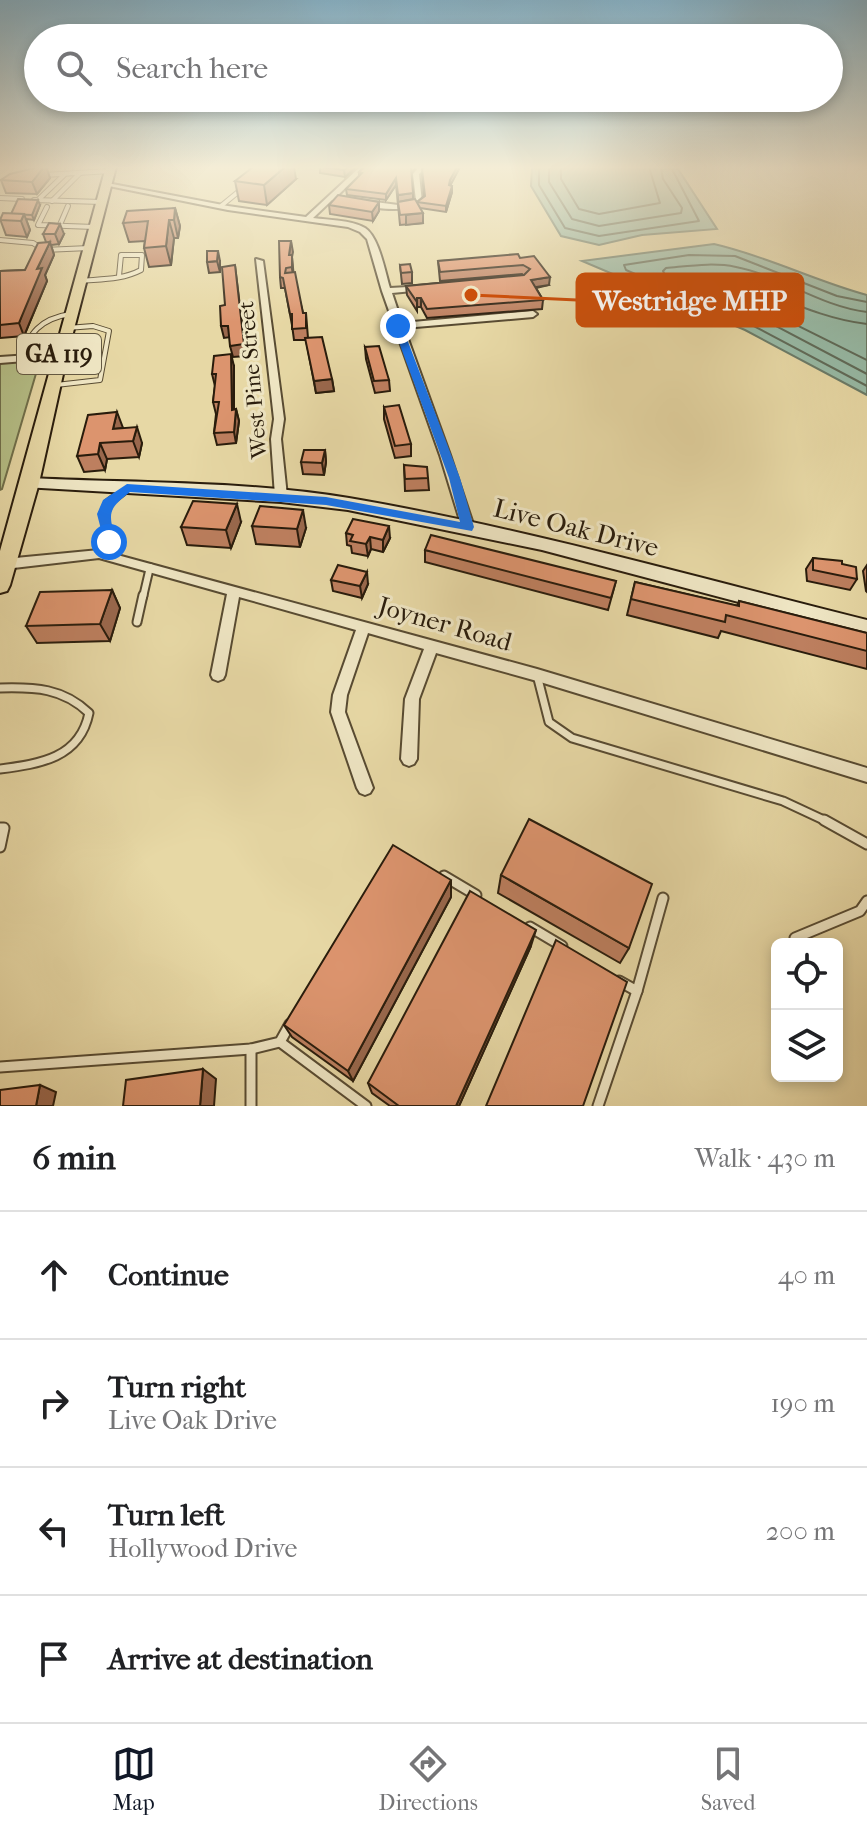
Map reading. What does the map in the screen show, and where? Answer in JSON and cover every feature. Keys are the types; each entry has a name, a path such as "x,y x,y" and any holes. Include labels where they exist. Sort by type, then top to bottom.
{"main road":[{"name":"GA 119","path":"0,585 30,483 59,356 97,219"}],"street":[{"path":"312,219 363,230 371,239 398,326 455,478 468,527"},
{"name":"West Pine Street","path":"259,261 279,419 276,439 281,496"},
{"path":"386,291 432,287"},
{"path":"398,326 533,314"},
{"path":"0,360 59,356"},
{"name":"Live Oak Drive","path":"30,483 281,496 348,504 468,527 867,628"},
{"name":"Joyner Road","path":"5,564 99,554 116,558 537,675 867,775"},
{"path":"218,675 234,591"},
{"path":"364,626 340,695 338,712 365,788"},
{"path":"409,759 412,699 432,646"}],"lane":[{"path":"38,225 41,219"},
{"path":"59,227 63,219"},
{"path":"25,224 95,227"},
{"path":"0,240 33,243 44,250 89,248"},
{"path":"80,281 119,276 139,272 142,255 121,255 119,276"},
{"path":"18,359 36,324 48,316 109,331 100,380 52,386"},
{"path":"116,558 103,514 108,503 127,488"},
{"path":"137,622 150,567"},
{"path":"537,675 549,722 572,738 783,801 857,836 867,844"},
{"path":"0,688 43,687 61,691 78,701 89,713 84,735 56,758 37,765 0,769"},
{"path":"0,828 4,828 0,847"},
{"path":"435,871 489,903"},
{"path":"598,1106 637,991 663,898"},
{"path":"795,938 860,911 867,901"},
{"path":"516,919 570,951"},
{"path":"610,975 637,991"},
{"path":"0,1067 251,1049 280,1042 295,1016"},
{"path":"280,1042 366,1106"},
{"path":"251,1049 251,1106"}],"green space":[{"path":"40,360 0,490 0,365 1,362"}],"water":[{"path":"551,219 710,219 717,229 642,235 599,245 561,236"},
{"path":"714,244 867,295 867,395 745,330 582,261"}],"building":[{"path":"1,219 22,219 21,221"},
{"path":"124,219 174,219 169,220 166,246 144,248 148,221 123,223"},
{"path":"49,223 60,224 55,234 43,234"},
{"path":"279,241 291,241 289,255 292,255 292,267 286,268 285,273 295,272 303,313 306,313 306,328 292,329 292,314 283,278 280,277"},
{"path":"50,242 37,269 42,268 19,323 0,325 0,271 25,270 38,243"},
{"path":"207,251 218,251 217,261 207,262"},
{"path":"518,254 520,258 534,256 550,277 531,280 543,300 427,309 421,298 417,298 417,302 406,286 524,275 530,269 523,265 440,272 438,261"},
{"path":"410,264 412,272 401,273 400,265"},
{"path":"235,265 244,344 230,346 228,326 221,326 220,306 225,305 222,267"},
{"path":"322,337 332,379 314,381 305,338"},
{"path":"379,346 389,380 374,381 365,347"},
{"path":"231,354 232,410 236,409 234,432 214,433 219,402 213,402 214,356"},
{"path":"399,405 411,444 395,446 384,407"},
{"path":"117,412 113,429 137,427 133,441 100,443 98,454 77,456 88,415"},
{"path":"304,450 325,450 322,463 301,462"},
{"path":"404,465 427,467 428,478 405,479"},
{"path":"193,501 237,504 226,530 181,527"},
{"path":"260,506 303,510 297,529 252,526"},
{"path":"353,519 389,526 383,540 370,537 366,544 350,541 353,535 346,533"},
{"path":"431,535 616,581 611,598 425,550"},
{"path":"813,558 842,561 842,564 856,567 857,579 813,570"},
{"path":"338,565 367,572 360,586 331,580"},
{"path":"635,582 739,606 739,601 867,633 867,651 726,615 725,622 631,599"},
{"path":"112,590 100,624 26,626 40,592"},
{"path":"529,819 652,884 629,948 501,875"},
{"path":"393,845 451,880 348,1071 284,1025"},
{"path":"470,891 536,930 456,1106 399,1106 368,1083"},
{"path":"556,940 627,982 583,1106 486,1106"},
{"path":"203,1069 200,1106 123,1106 126,1080"},
{"path":"40,1085 36,1106 0,1106 0,1090"}],"place":[{"name":"Westridge MHP","path":"471,295"}],"route":[{"path":"109,542 103,514 108,503 127,488 326,501 468,527 455,478 398,326"}]}
